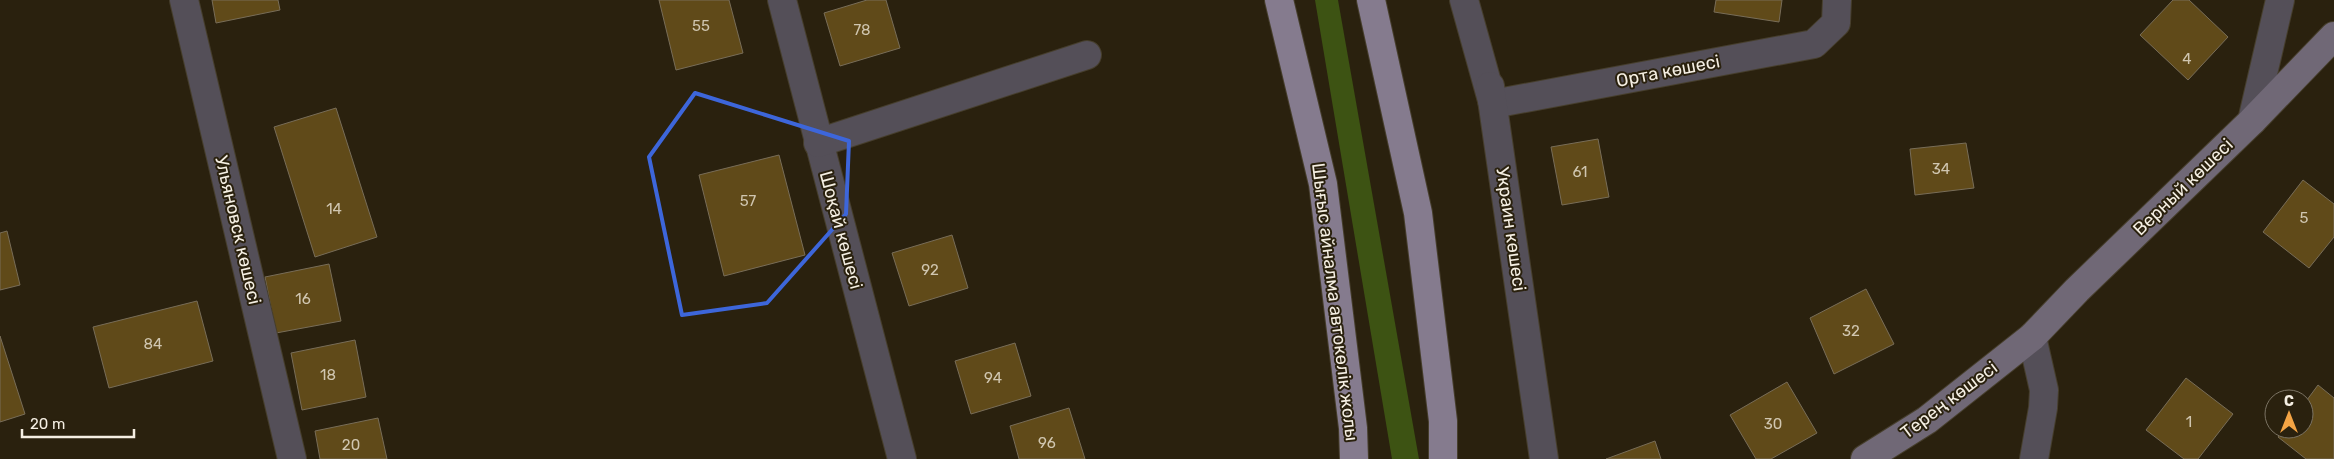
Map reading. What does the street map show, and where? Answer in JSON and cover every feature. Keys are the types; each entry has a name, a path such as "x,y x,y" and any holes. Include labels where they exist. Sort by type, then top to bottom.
{"main road":[{"name":"Шығыс айналма автокөлік жолы","path":"1279,0 1323,184 1353,428 1354,459"},
{"path":"1370,0 1418,213 1444,422 1443,459"}],"street":[{"name":"Ульяновск көшесі","path":"184,0 292,459"},
{"name":"Шоқай көшесі","path":"782,0 902,459"},
{"path":"1464,0 1493,104"},
{"name":"Украин көшесі","path":"1477,0 1544,459"},
{"path":"2252,121 2280,0"},
{"name":"Орта көшесі","path":"1493,104 1814,44 1836,11"},
{"name":"Верный көшесі","path":"2032,337 2077,290 2252,121 2334,36"},
{"path":"818,143 1087,54"},
{"path":"2032,337 2044,390 2043,408 2034,459"},
{"name":"Терең көшесі","path":"1864,459 1927,420 2032,337"}],"highlighted area":[{"path":"695,93 849,141 846,214 767,303 682,315 649,157"}],"green space":[{"path":"1315,0 1338,0 1419,459 1392,459"}],"building":[{"path":"212,0 278,0 280,10 216,23"},
{"path":"659,0 729,0 743,53 676,70"},
{"path":"867,0 886,0 900,48 840,66 824,13"},
{"path":"1716,0 1782,0 1779,22 1714,12"},
{"path":"2173,0 2189,0 2228,37 2188,80 2140,35"},
{"path":"336,108 377,237 315,257 274,127"},
{"path":"1598,139 1609,197 1562,205 1551,147"},
{"path":"1966,143 1974,188 1915,195 1910,149"},
{"path":"779,155 805,255 724,276 699,175"},
{"path":"2303,180 2334,204 2334,237 2309,268 2263,232"},
{"path":"7,231 20,285 0,290 0,233"},
{"path":"952,235 968,288 909,306 892,253"},
{"path":"329,264 341,321 276,333 265,277"},
{"path":"1866,289 1894,344 1834,374 1810,318"},
{"path":"197,301 213,361 109,388 93,327"},
{"path":"0,336 25,414 0,422"},
{"path":"355,340 366,397 302,410 291,353"},
{"path":"1015,343 1031,396 971,414 955,361"},
{"path":"2186,378 2233,414 2198,459 2184,459 2146,430"},
{"path":"1787,382 1817,433 1771,459 1756,459 1730,415"},
{"path":"2318,385 2334,398 2334,459 2306,459 2281,439 2314,439 2314,390"},
{"path":"1069,408 1085,459 1019,459 1010,426"},
{"path":"378,418 387,459 320,459 315,431"},
{"path":"1655,441 1661,459 1606,459"}]}
